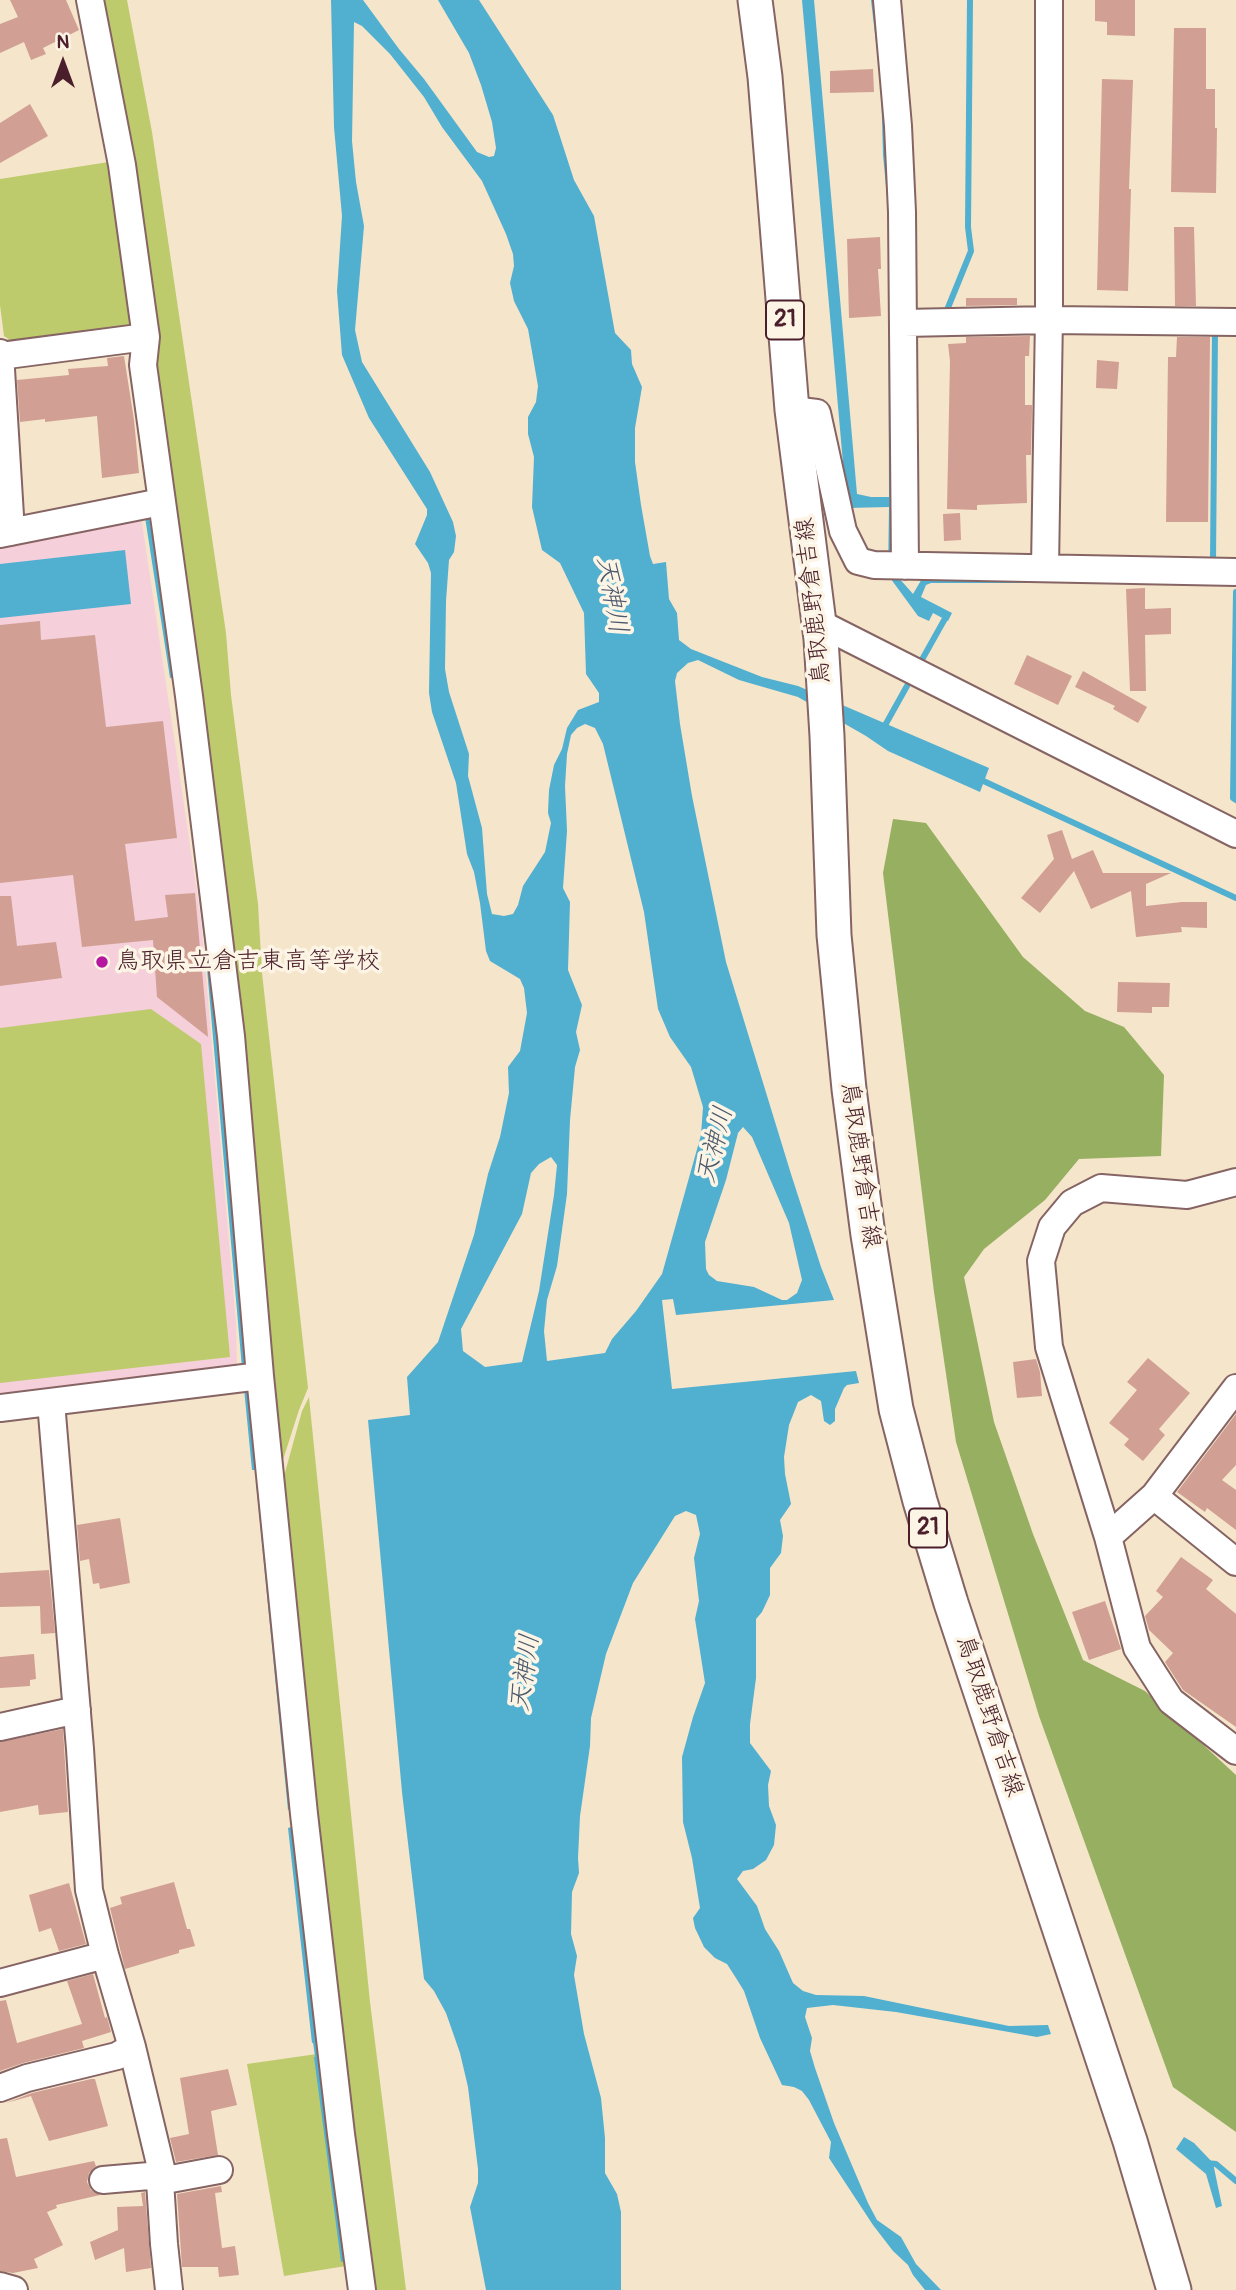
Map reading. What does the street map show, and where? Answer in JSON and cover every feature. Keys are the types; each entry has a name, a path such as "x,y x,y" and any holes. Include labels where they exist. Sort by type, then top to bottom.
{"main road":[{"name":"鳥取鹿野倉吉線","path":"755,0 765,77 792,410 820,631 827,736 834,935 849,1089 868,1235 896,1409 951,1603 1130,2141 1174,2290"}],"street":[{"path":"90,0 121,164 146,337 143,365 189,696 231,1036 260,1376 304,1814 362,2290"},
{"path":"887,0 899,138 904,323 905,566"},
{"path":"1045,568 1049,320 1049,0"},
{"path":"904,323 1049,320 1236,322"},
{"path":"146,337 0,355 5,533 161,502"},
{"path":"792,410 817,413 843,531 858,561 874,565 905,566 1236,572"},
{"path":"820,631 1236,834"},
{"path":"1236,1182 1187,1195 1101,1188 1072,1203 1052,1227 1041,1261 1049,1347 1108,1537 1137,1648 1171,1701 1236,1751"},
{"path":"0,1408 260,1376"},
{"path":"1108,1537 1154,1496 1236,1388"},
{"path":"51,1402 89,1890 132,2047 160,2178 164,2289"},
{"path":"1154,1496 1236,1562"},
{"path":"0,1727 77,1710"},
{"path":"0,1983 105,1955"},
{"path":"0,2088 27,2078 117,2056 132,2047"},
{"path":"103,2180 160,2178 219,2170"},
{"path":"0,2286 14,2290"}],"shaded area":[{"name":"鳥取県立倉吉東高等学校","path":"141,516 201,919 236,1324 237,1368 0,1398 0,543"}],"green space":[{"path":"95,0 127,0 152,132 226,633 231,695 258,904 262,973 308,1388 281,1466"},
{"path":"115,161 138,320 127,331 16,344 4,336 0,305 0,179"},
{"path":"893,819 926,823 1023,957 1085,1011 1124,1027 1164,1075 1161,1156 1079,1159 1045,1200 984,1249 964,1277 994,1422 1033,1534 1083,1660 1145,1691 1236,1775 1236,2132 1173,2087 1039,1716 956,1442 934,1292 883,873"},
{"path":"151,1009 201,1044 230,1357 0,1383 0,1028"},
{"path":"309,1397 370,2002 406,2290 369,2290 281,1487 302,1411"},
{"path":"324,2053 352,2265 284,2276 247,2064"}],"water":[{"name":"天神川","path":"331,0 363,0 477,152 489,157 494,156 496,148 492,122 481,85 469,53 438,0 479,0 553,115 574,180 594,216 615,333 631,350 632,364 642,387 635,428 635,462 641,505 653,564 666,562 669,599 677,613 679,640 691,649 762,677 798,686 989,768 980,792 888,751 798,697 739,680 698,660 688,663 677,673 675,681 680,724 692,796 726,962 791,1174 834,1300 676,1315 673,1299 662,1300 672,1389 856,1371 859,1383 844,1388 835,1409 835,1421 830,1425 824,1421 821,1401 811,1395 798,1402 789,1425 784,1457 791,1504 780,1520 783,1536 781,1553 770,1568 770,1595 756,1619 756,1678 750,1724 750,1743 771,1771 768,1785 769,1806 776,1825 774,1845 766,1860 753,1869 743,1871 737,1879 757,1906 765,1929 779,1951 793,1983 803,1991 816,1995 864,1996 1009,2026 1048,2025 1051,2034 1037,2037 896,2012 833,2005 807,2008 805,2017 812,2038 810,2051 815,2068 834,2123 868,2203 877,2220 901,2237 916,2264 941,2290 925,2290 908,2265 873,2225 829,2158 831,2142 809,2100 802,2091 782,2085 760,2038 744,1991 727,1964 715,1958 704,1947 695,1928 693,1918 700,1908 683,1822 682,1757 705,1683 695,1619 699,1601 694,1558 700,1534 696,1515 686,1511 675,1516 633,1583 606,1654 591,1718 590,1746 580,1816 579,1873 572,1892 571,1934 577,1956 574,1975 584,2034 601,2098 605,2173 617,2194 621,2212 621,2290 486,2290 470,2207 478,2183 478,2169 468,2087 446,2013 424,1979 402,1792 368,1420 410,1415 407,1377 438,1342 474,1235 509,1093 508,1067 520,1051 527,1013 524,988 520,979 490,961 486,951 480,903 474,872 467,854 456,783 432,712 429,693 431,573 428,563 415,544 427,509 369,418 342,355 337,291 342,216 334,127","holes":["354,22 362,26 390,54 424,97 442,127 482,181 506,234 514,266 510,283 514,301 528,329 538,386 536,402 528,417 528,434 534,457 532,507 542,550 560,563 584,613 586,674 599,693 599,702 578,710 567,728 562,749 554,765 549,790 548,813 551,823 545,852 523,886 513,914 504,916 492,914 487,894 482,828 468,776 469,754 449,692 445,669 449,560 454,552 456,536 453,522 430,472 362,362 355,330 364,226 352,141","585,724 595,728 603,744 644,912 658,1009 670,1037 691,1067 703,1107 701,1135 662,1274 612,1339 605,1353 547,1361 544,1331 547,1300 557,1266 567,1194 570,1120 575,1067 580,1050 576,1032 582,1005 568,970 570,902 563,888 567,831 567,754 571,735","743,1127 752,1137 789,1223 802,1280 797,1293 787,1300 754,1287 717,1281 706,1269 705,1242 726,1180 738,1133","551,1157 557,1165 539,1291 522,1362 485,1367 463,1351 461,1329 522,1214 531,1173"]},
{"path":"802,0 814,0 857,494 889,497 888,207 881,85 871,0 881,0 890,79 898,577 913,594 923,577 1031,576 1031,583 926,585 921,597 952,613 948,621 933,613 929,621 918,616 888,575 889,507 847,508"},
{"path":"149,516 175,677 170,678 145,517"},
{"path":"125,550 131,604 0,618 0,564"},
{"path":"205,887 259,1470 252,1470 242,1368 198,888"},
{"path":"262,1481 293,1808 288,1810 256,1482"},
{"path":"294,1826 318,2042 312,2043 288,1828"},
{"path":"321,2056 349,2260 341,2262 314,2057"},
{"path":"1184,2137 1194,2143 1213,2163 1222,2206 1216,2208 1206,2174 1176,2149"}],"building":[{"path":"10,0 66,0 79,30 43,48 46,54 31,60 24,42 0,53 0,24 18,17"},
{"path":"1095,0 1135,0 1135,36 1107,35 1107,22 1095,21"},
{"path":"1174,28 1206,28 1206,89 1215,89 1216,193 1171,192"},
{"path":"873,69 874,92 830,93 830,71"},
{"path":"1102,79 1133,80 1128,291 1097,290"},
{"path":"30,104 48,136 0,163 0,123"},
{"path":"1174,227 1194,227 1196,306 1175,306"},
{"path":"880,237 881,269 878,269 881,316 849,318 847,239"},
{"path":"966,298 1017,298 1017,305 966,306"},
{"path":"1030,336 1029,356 1025,356 1025,405 1032,405 1031,455 1026,455 1027,503 977,505 977,510 947,509 950,361 948,344 966,343 966,337"},
{"path":"1177,337 1210,337 1208,522 1166,522 1168,357 1176,357"},
{"path":"124,356 139,473 102,478 97,416 20,422 17,380 69,375 68,369 108,366 107,358"},
{"path":"1097,360 1119,362 1117,389 1096,388"},
{"path":"960,513 961,540 944,541 943,514"},
{"path":"1145,588 1145,609 1171,608 1171,634 1145,635 1146,691 1130,691 1126,589"},
{"path":"40,621 41,640 95,635 106,727 163,721 177,838 125,844 135,921 168,917 165,895 195,893 208,1037 157,997 153,940 82,947 73,875 0,883 0,625"},
{"path":"1027,655 1072,676 1058,705 1014,684"},
{"path":"1083,671 1147,707 1138,723 1113,709 1115,706 1075,687"},
{"path":"1062,830 1072,859 1093,850 1103,873 1171,873 1146,884 1146,906 1207,902 1207,928 1181,927 1182,932 1136,937 1131,891 1091,909 1074,871 1040,913 1021,898 1054,859 1047,835"},
{"path":"0,896 11,896 17,946 56,942 62,978 0,986"},
{"path":"1118,982 1170,983 1169,1007 1152,1007 1152,1013 1117,1012"},
{"path":"1148,1358 1190,1393 1159,1429 1165,1435 1143,1461 1124,1445 1129,1439 1109,1423 1137,1390 1127,1382"},
{"path":"1036,1359 1042,1396 1017,1398 1013,1362"},
{"path":"1236,1414 1236,1465 1222,1480 1236,1490 1236,1530 1207,1508 1205,1512 1177,1492"},
{"path":"120,1518 130,1583 100,1589 99,1583 93,1584 89,1559 80,1561 77,1525"},
{"path":"1181,1557 1213,1580 1206,1589 1236,1614 1236,1727 1183,1690 1165,1662 1173,1653 1149,1630 1145,1616 1163,1597 1156,1591"},
{"path":"49,1570 55,1633 41,1634 40,1606 0,1607 0,1573"},
{"path":"1105,1601 1121,1649 1089,1660 1072,1612"},
{"path":"34,1654 36,1679 30,1680 30,1686 0,1688 0,1657"},
{"path":"63,1729 68,1812 39,1815 38,1805 0,1812 0,1742"},
{"path":"174,1882 187,1929 190,1929 195,1946 125,1969 110,1908 122,1904 120,1897"},
{"path":"69,1883 86,1944 59,1951 51,1928 39,1932 29,1895"},
{"path":"93,1974 111,2032 82,2041 84,2048 0,2071 0,2001 6,2000 17,2043 82,2024 67,1981"},
{"path":"228,2069 237,2105 211,2111 218,2155 176,2162 170,2138 189,2134 180,2078"},
{"path":"95,2079 108,2126 49,2141 31,2096 6,2103 32,2093"},
{"path":"7,2138 16,2177 94,2161 96,2166 89,2173 87,2182 91,2190 100,2195 56,2205 57,2208 47,2212 63,2245 34,2259 38,2268 13,2273 0,2271 0,2139"},
{"path":"221,2186 222,2192 215,2193 222,2248 235,2246 239,2275 219,2277 218,2267 182,2267 177,2194"},
{"path":"145,2192 151,2268 126,2272 124,2248 95,2260 90,2242 118,2230 117,2207 143,2206 141,2193"}],"waterway":[{"path":"945,315 971,251 968,227 970,0"},
{"path":"1213,561 1215,330"},
{"path":"1236,592 1233,798 1236,800"},
{"path":"919,665 945,615"},
{"path":"883,729 912,677"},
{"path":"977,778 1236,898"},
{"path":"315,2035 319,2063"},
{"path":"1206,2163 1216,2164 1236,2181"}],"place":[{"name":"鳥取県立倉吉東高等学校","path":"102,962"}]}
